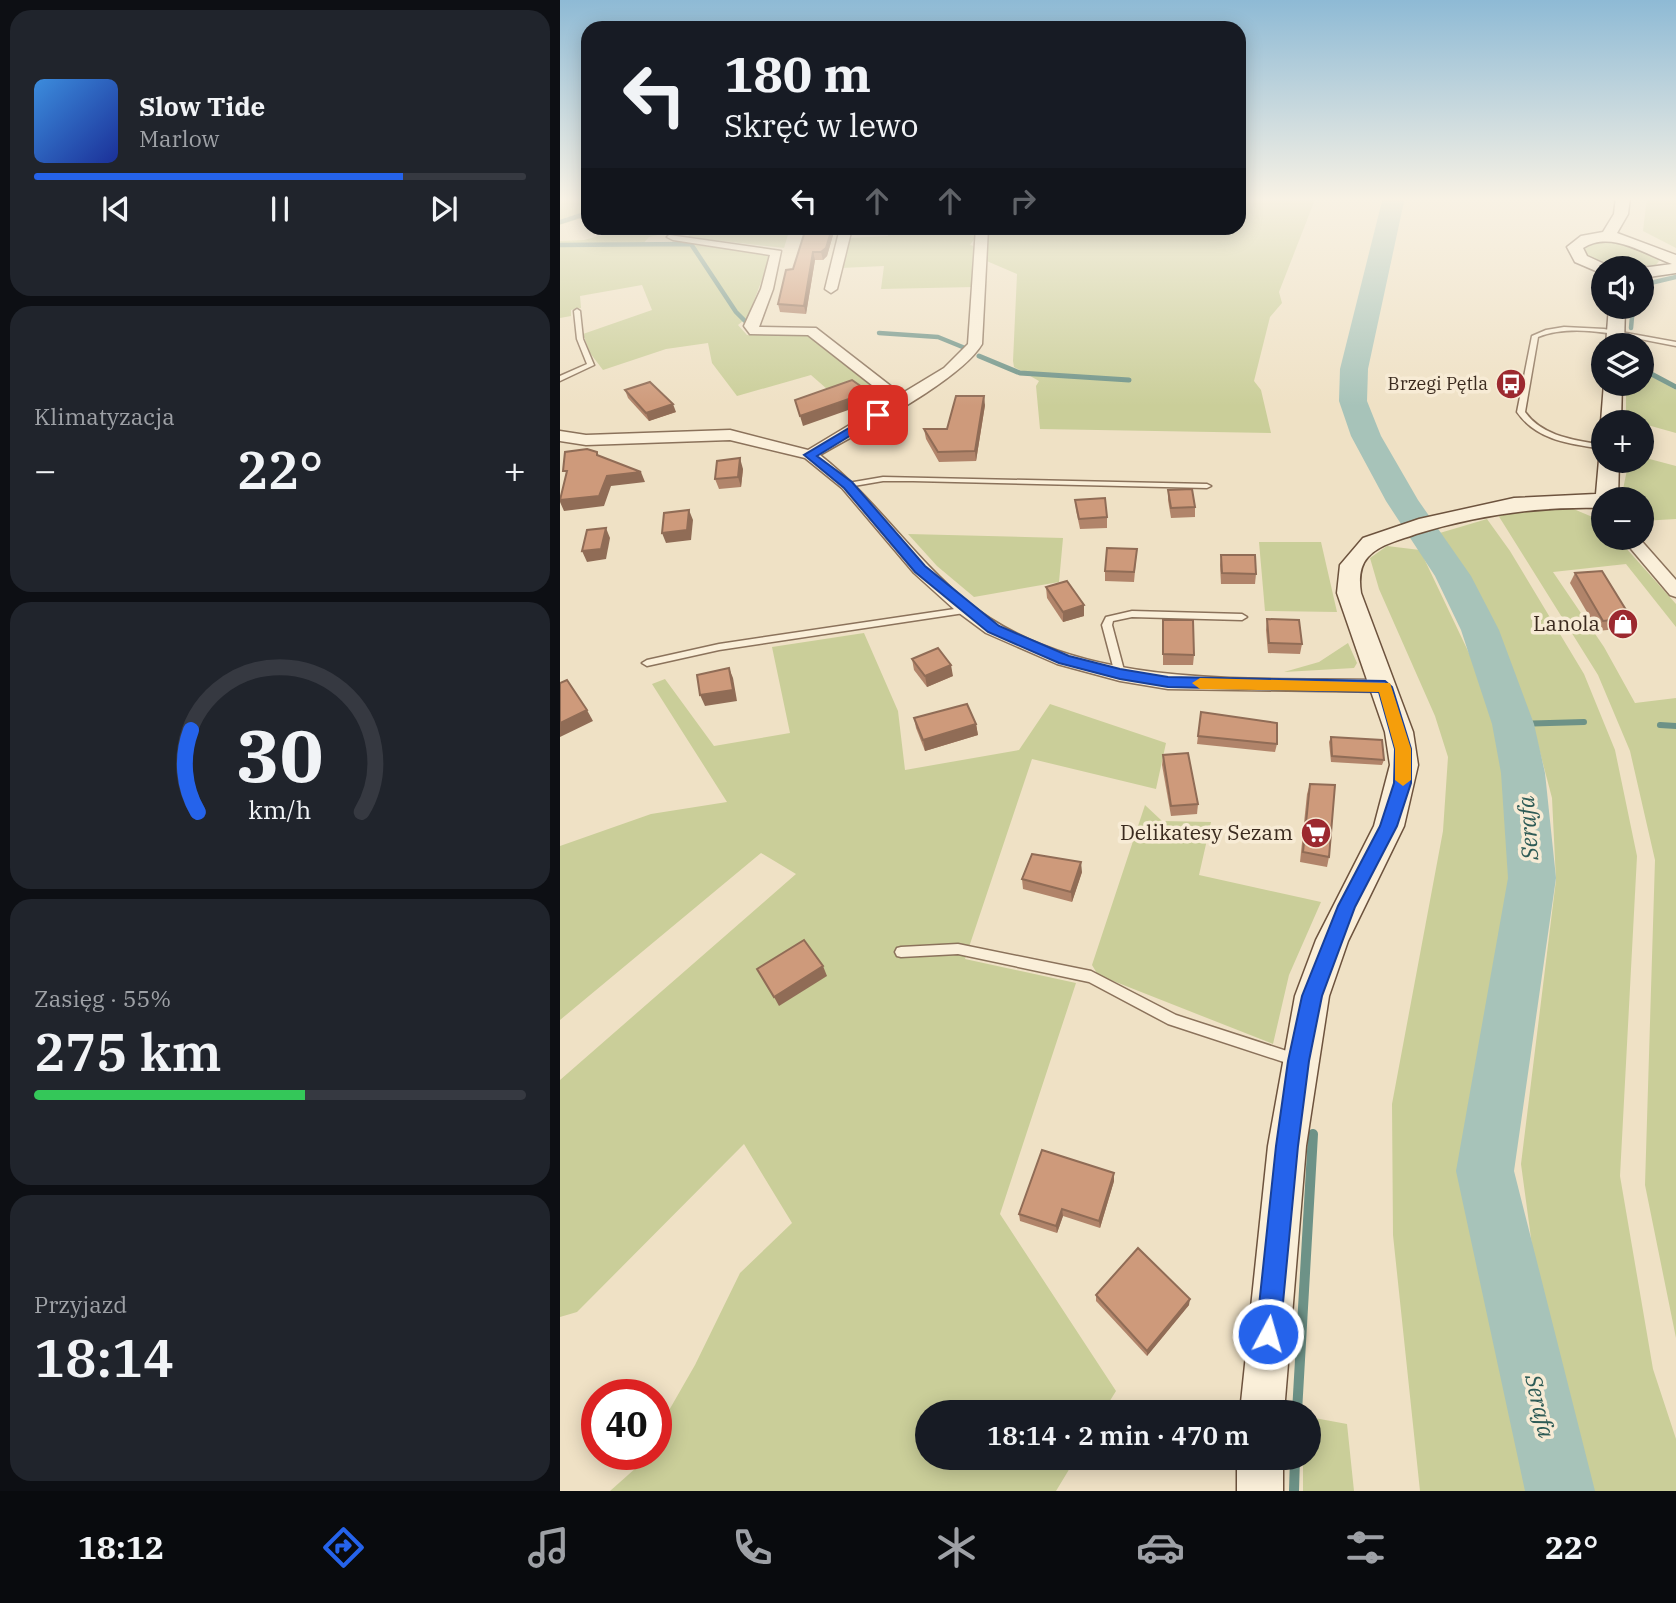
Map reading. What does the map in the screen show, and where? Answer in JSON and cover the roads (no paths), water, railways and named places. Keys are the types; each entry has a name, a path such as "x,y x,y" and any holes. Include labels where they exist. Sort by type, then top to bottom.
{"street":[{"path":"773,267 751,326 755,331 811,331 902,401"},
{"path":"831,289 837,267"},
{"path":"810,455 902,401 949,371 969,354 975,344 980,267"},
{"path":"560,442 730,435 810,455 848,485 920,569 968,610 993,629 1064,659 1120,674 1168,682 1385,687"},
{"path":"560,436 586,440"},
{"path":"1263,1400 1287,1146 1298,1061 1320,971 1347,906 1389,826 1402,783 1403,749 1385,687 1347,585 1349,570 1357,555 1381,539 1477,511 1548,499 1591,500"},
{"path":"1640,550 1676,591"},
{"path":"1260,1470 1260,1491"}],"lane":[{"path":"560,379 591,365 580,339 577,311"},
{"path":"1591,334 1566,328 1545,331 1535,336 1521,412 1528,422 1543,432 1591,444"},
{"path":"1654,343 1676,344"},
{"path":"848,485 903,479 1208,486"},
{"path":"648,663 719,646 968,610"},
{"path":"1120,674 1107,625 1109,619 1132,614 1242,617"},
{"path":"901,952 958,949 1091,977 1173,1020 1298,1061"}],"waterway":[{"path":"706,267 736,312 748,324"},
{"name":"Serafa","path":"1378,267 1354,369 1353,401 1366,436 1402,501 1453,576 1480,630 1513,724 1523,773 1532,878 1485,1171 1560,1491"},
{"path":"1654,282 1676,277"},
{"path":"1631,328 1632,319"},
{"path":"879,333 938,337 965,348"},
{"path":"979,356 1020,373 1129,380"},
{"path":"1654,375 1676,387"},
{"path":"1513,724 1584,722"},
{"path":"1660,725 1676,726"},
{"path":"1298,1400 1313,1134"},
{"path":"1294,1491 1295,1470"}],"place":[{"name":"Brzegi Pętla","path":"1511,384"},
{"name":"Lanola","path":"1623,624"},
{"name":"Delikatesy Sezam","path":"1316,833"}]}
